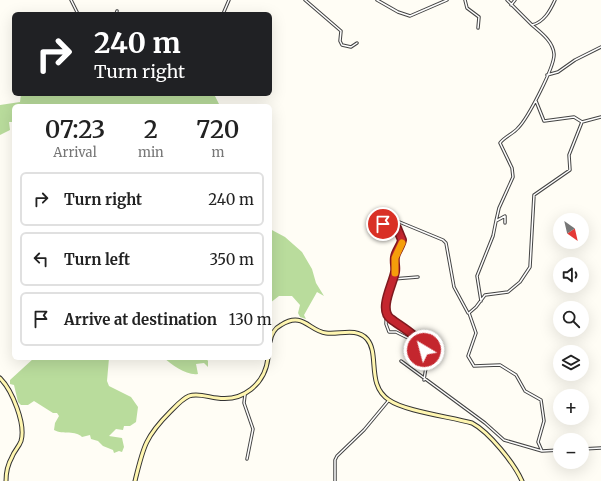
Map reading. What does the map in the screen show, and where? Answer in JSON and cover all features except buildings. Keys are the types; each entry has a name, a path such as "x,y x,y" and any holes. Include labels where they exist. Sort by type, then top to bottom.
{"main road":[{"path":"272,338 277,328 286,322 297,320 308,323 324,333 353,332 359,334 367,339 371,350 377,384 383,395 389,400 402,406 472,422 480,427 517,470 522,481"},
{"path":"135,481 148,437 154,428 180,402 190,396 232,399 246,393 264,376 268,360"},
{"path":"0,378 10,390 22,426 22,434 18,448 12,457 6,481"}],"street":[{"path":"71,0 77,12"},
{"path":"224,12 229,0"},
{"path":"305,0 341,31 340,41 342,45 351,47 357,43"},
{"path":"377,0 398,12 410,16 447,0"},
{"path":"465,0 466,8 479,18 478,28"},
{"path":"481,301 477,276 493,236 499,208 513,177 512,168 500,144 518,129 529,113 552,63 553,51 544,36 506,0"},
{"path":"511,5 515,0"},
{"path":"532,25 540,22 551,9 555,0"},
{"path":"547,75 558,72 575,60 601,48"},
{"path":"536,100 544,121 574,117 582,122 601,116"},
{"path":"469,313 485,295 508,292 520,282 530,267 534,195 570,170 569,155 582,122"},
{"path":"496,221 505,216 504,223"},
{"path":"421,343 409,340 396,332 389,332 386,325 387,298 396,272 395,258 402,243 397,222 443,240 446,243 454,287 469,313 476,333 468,356 474,366 500,365 516,374 525,391 541,400 544,421 538,442 542,451"},
{"path":"377,223 393,226 398,231"},
{"path":"393,279 418,277"},
{"path":"387,314 390,319"},
{"path":"386,317 402,326 421,343 424,350 426,367 424,380"},
{"path":"400,361 424,380 485,423 504,440 542,451 553,450"},
{"path":"246,393 244,403 253,429 247,459"},
{"path":"335,481 335,460 337,456 364,430 389,400"},
{"path":"480,427 485,423"},
{"path":"589,449 601,448"}],"green space":[{"path":"21,96 215,96 219,104 12,104 12,122 9,122 10,130 0,135 0,105 20,102"},
{"path":"272,230 285,237 302,252 312,269 316,283 324,296 317,292 304,315 306,319 300,317 298,313 300,305 292,296 279,296 272,301"},
{"path":"32,360 109,360 107,381 109,386 131,397 138,407 136,422 130,426 124,426 123,430 116,429 109,436 122,438 124,447 122,452 119,451 114,453 113,450 103,446 98,441 91,439 90,435 82,437 76,434 54,430 55,423 59,416 57,413 53,413 34,401 28,405 21,405 18,402 14,385 10,384 10,380"},
{"path":"166,360 208,361 208,367 204,363 196,364 198,374 185,372 175,367"}],"slow traffic":[{"path":"395,273 394,261 396,253 402,243"}],"route":[{"path":"383,224 397,228 402,240 394,261 396,272 387,298 387,314 390,319 401,324 415,337 422,345 424,350"}]}
